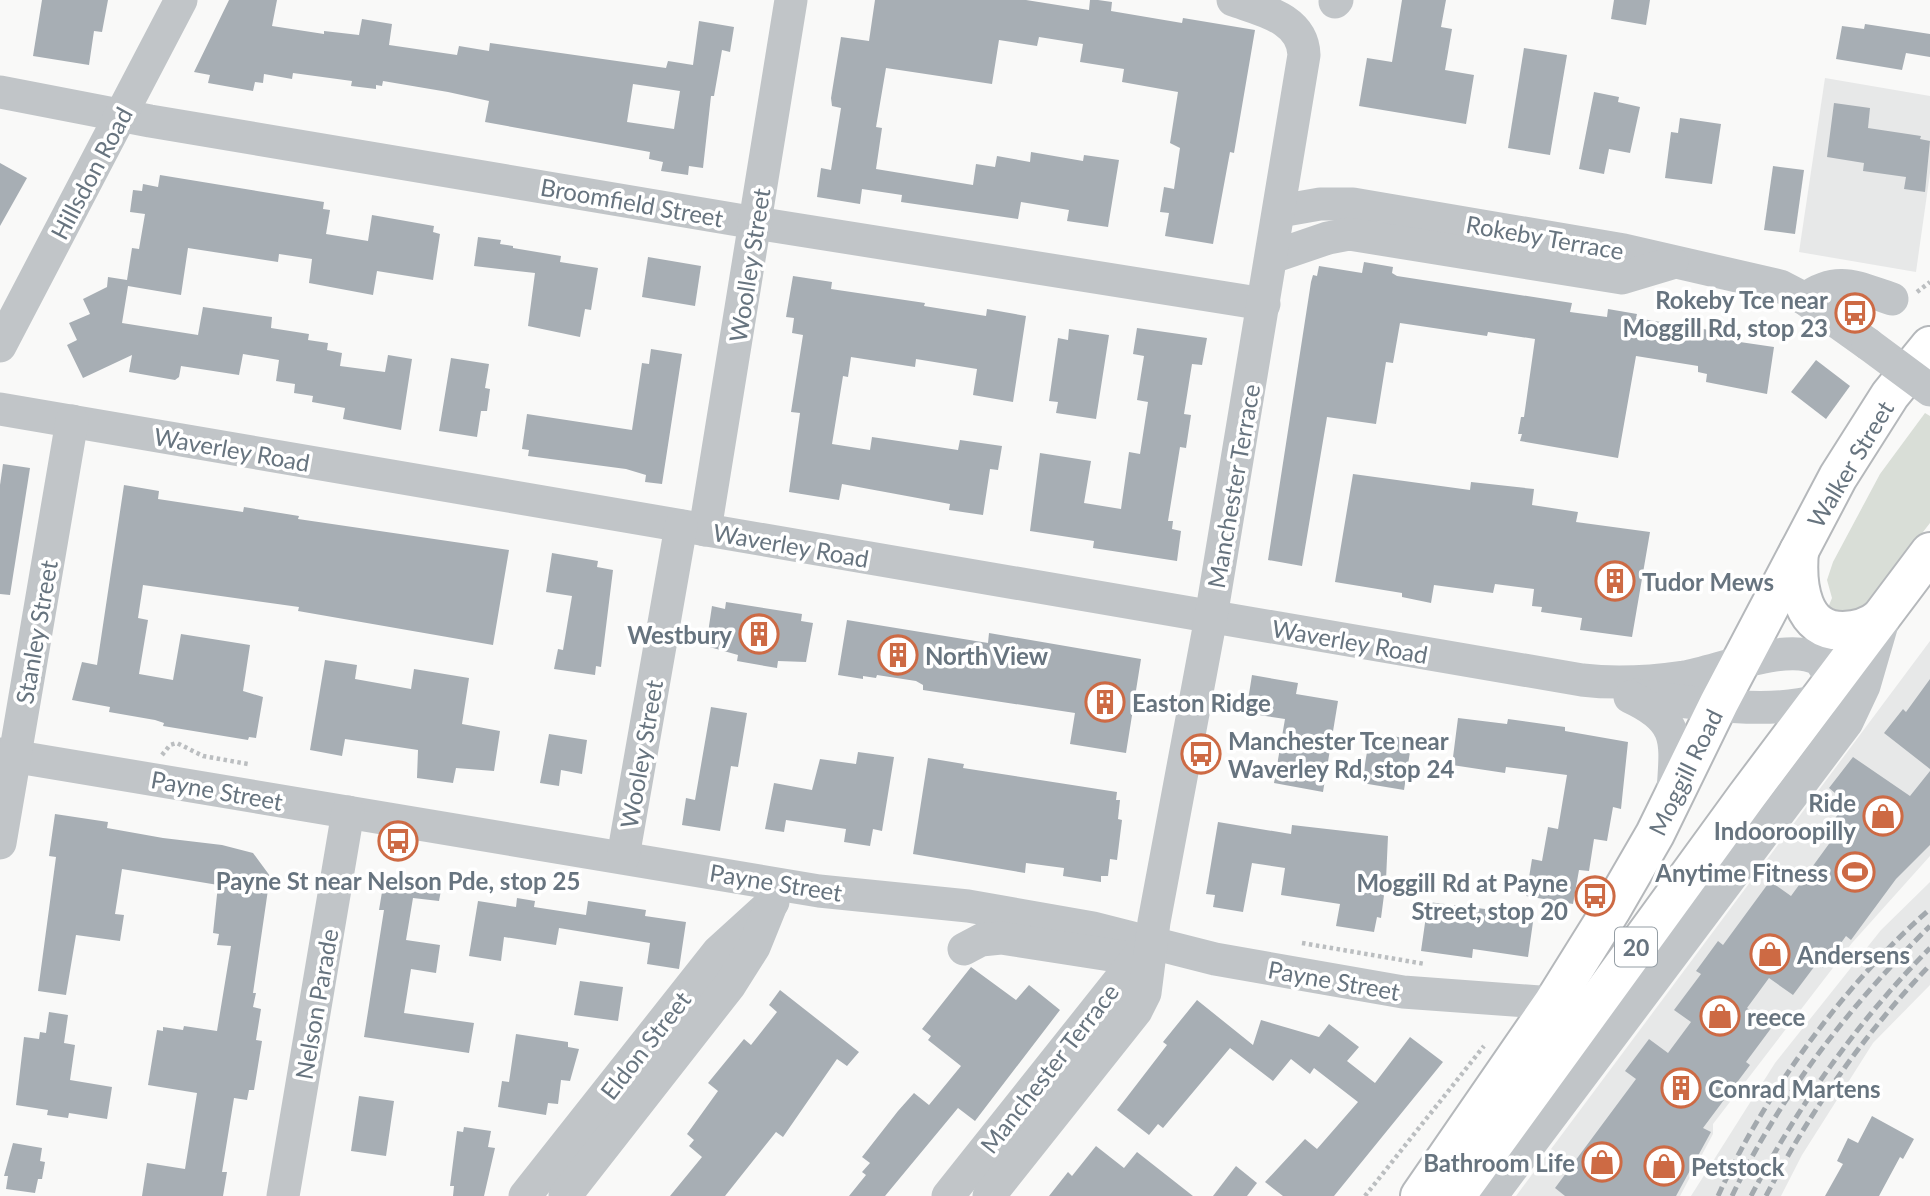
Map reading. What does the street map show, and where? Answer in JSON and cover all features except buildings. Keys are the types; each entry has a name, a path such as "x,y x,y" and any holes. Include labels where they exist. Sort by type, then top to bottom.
{"highway":[{"name":"Walker Street","path":"1799,551 1860,438 1930,346"},
{"path":"1799,551 1802,597 1806,610 1815,622 1829,629 1847,631 1864,628 1884,614"},
{"name":"Moggill Road","path":"1420,1196 1553,1003 1638,864 1799,551"},
{"name":"20","path":"1455,1196 1930,552"}],"street":[{"name":"Hillsdon Road","path":"0,346 181,0"},
{"name":"Woolley Street","path":"693,528 756,223 792,0"},
{"name":"Manchester Terrace","path":"989,1196 1136,1011 1145,993 1143,951 1211,617 1304,55 1302,39 1296,30 1276,15 1233,0"},
{"name":"Broomfield Street","path":"0,92 122,116 756,223 1264,304"},
{"name":"Rokeby Terrace","path":"1280,211 1320,204 1353,204 1624,250 1672,263 1754,278 1805,299 1930,390"},
{"path":"1272,257 1328,238 1349,234 1622,278 1672,263"},
{"path":"1805,299 1822,288 1837,284 1892,299"},
{"name":"Waverley Road","path":"0,409 1582,680 1623,694 1777,708 1826,690 1825,663 1803,654 1779,655 1654,680 1582,680"},
{"name":"Stanley Street","path":"0,843 7,755 72,421"},
{"name":"Wooley Street","path":"623,857 693,528"},
{"name":"20","path":"1491,1196 1847,722 1864,686 1884,614"},
{"path":"1623,694 1654,710 1672,729 1676,746 1672,798"},
{"name":"Payne Street","path":"7,755 623,857 779,893 968,906 1093,928 1143,951"},
{"name":"Nelson Parade","path":"283,1196 348,812"},
{"name":"Eldon Street","path":"525,1196 718,952 779,893"},
{"name":"Eldon Street","path":"565,1196 730,985 754,947 779,893"},
{"name":"Payne Street","path":"964,949 981,940 1001,938 1143,951 1215,959 1403,992 1441,980 1553,1003"},
{"name":"Manchester Terrace","path":"948,1196 1143,951"}],"path":[{"path":"1302,943 1441,980"},
{"path":"1365,1196 1486,1042"}],"shaded area":[{"path":"1825,78 1930,96 1930,173 1916,272 1799,252"},
{"path":"1925,413 1930,416 1930,523 1866,605 1856,612 1825,615 1832,598 1827,580 1833,562 1880,474"},
{"path":"1930,641 1930,856 1852,943 1713,1124 1713,1134 1680,1196 1516,1196"},
{"path":"1930,882 1930,985 1873,1043 1802,1155 1781,1196 1691,1196 1775,1063 1881,930"}],"railway":[{"path":"1718,1196 1759,1118 1810,1042 1868,971 1898,938 1930,909"},
{"path":"1732,1196 1772,1122 1819,1052 1872,987 1930,926"},
{"path":"1751,1196 1789,1129 1831,1065 1878,1005 1930,948"},
{"path":"1766,1196 1801,1134 1840,1074 1883,1018 1930,965"}],"place":[{"name":"Rokeby Tce near Moggill Rd, stop 23","path":"1855,313"},
{"name":"Tudor Mews","path":"1615,581"},
{"name":"Westbury","path":"759,634"},
{"name":"North View","path":"898,655"},
{"name":"Easton Ridge","path":"1105,702"},
{"name":"Manchester Tce near Waverley Rd, stop 24","path":"1201,754"},
{"name":"Ride Indooroopilly","path":"1883,816"},
{"name":"Payne St near Nelson Pde, stop 25","path":"398,841"},
{"name":"Anytime Fitness","path":"1855,872"},
{"name":"Moggill Rd at Payne Street, stop 20","path":"1595,896"},
{"name":"Andersens","path":"1770,954"},
{"name":"reece","path":"1720,1016"},
{"name":"Conrad Martens","path":"1681,1088"},
{"name":"Bathroom Life","path":"1602,1162"},
{"name":"Petstock","path":"1664,1166"}]}
